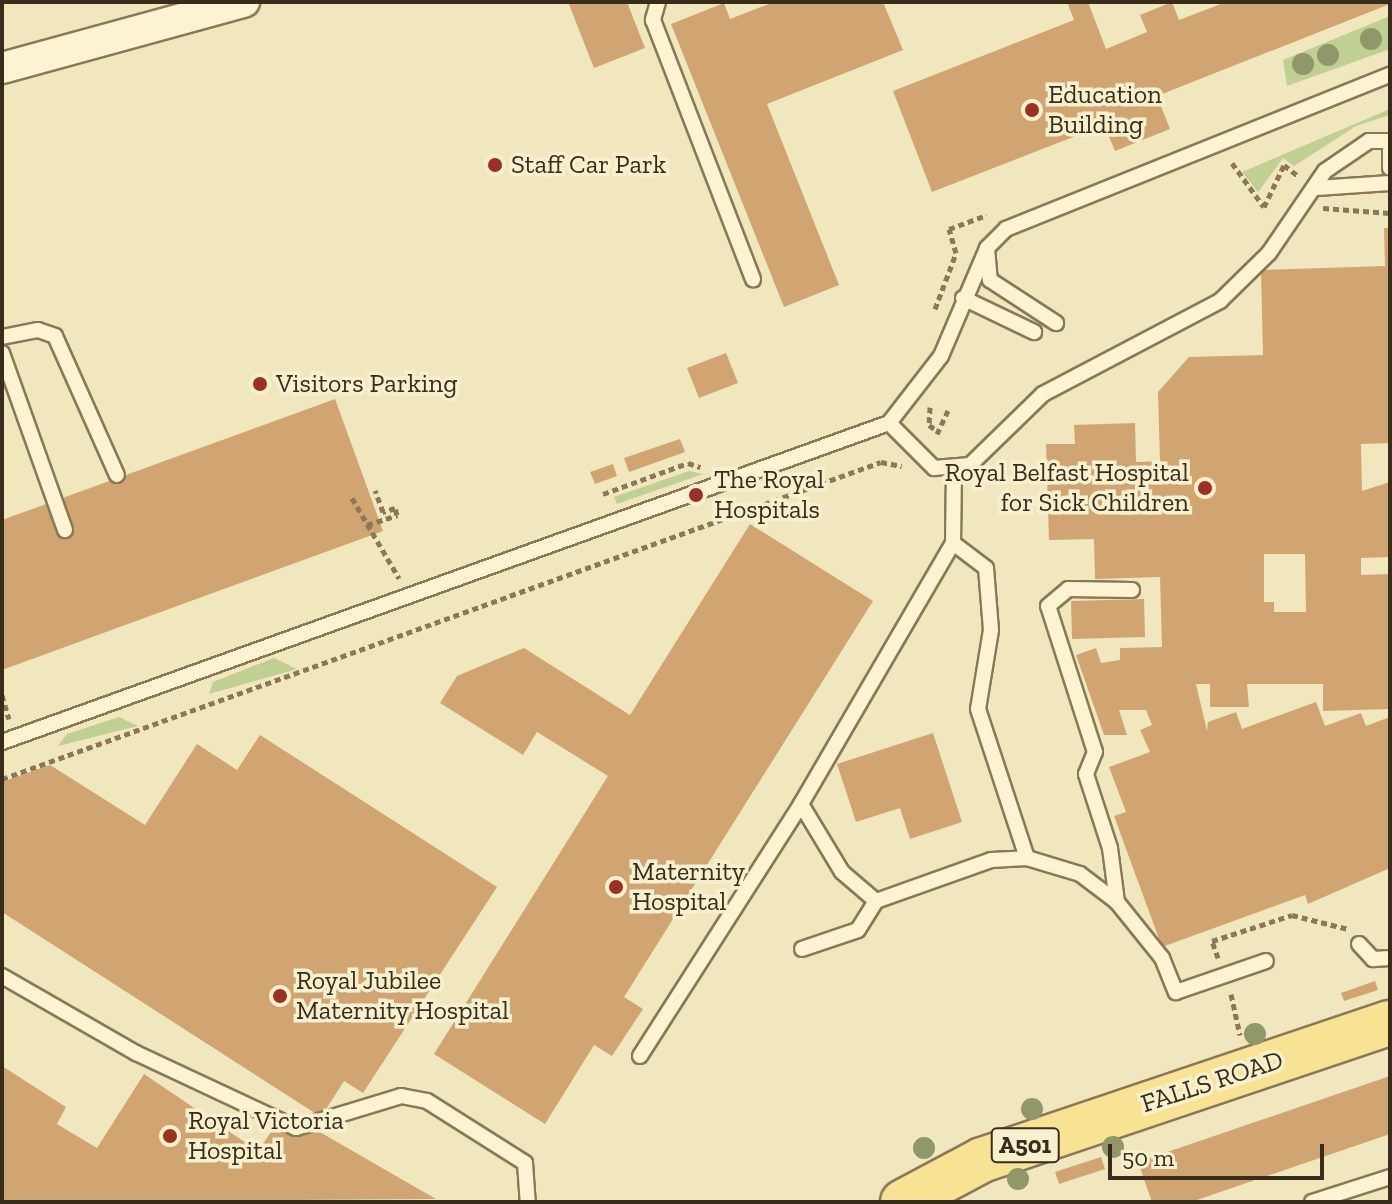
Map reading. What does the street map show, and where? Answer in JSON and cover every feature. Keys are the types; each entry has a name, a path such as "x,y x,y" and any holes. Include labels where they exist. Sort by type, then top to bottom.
{"main road":[{"name":"FALLS ROAD","path":"919,1197 1083,1124 1390,1023"}],"street":[{"path":"2,68 244,2"}],"lane":[{"path":"658,2 653,20 753,279"},
{"path":"2,742 889,423 941,356 963,298 987,248 1034,215 1390,75"},
{"path":"640,1056 801,804 953,543 954,472 1076,372 1220,301 1269,253 1342,156 1369,141 1390,141"},
{"path":"1390,150 1390,168"},
{"path":"1317,188 1390,183"},
{"path":"987,248 990,280 1056,323"},
{"path":"963,298 1034,332"},
{"path":"2,337 38,330 55,336 117,475"},
{"path":"2,353 65,530"},
{"path":"889,423 915,462 954,472"},
{"path":"953,543 986,568 991,630 978,709 1027,858"},
{"path":"1117,902 1110,848 1086,774 1095,752 1048,606 1068,589 1132,590"},
{"path":"801,804 842,872 876,901"},
{"path":"802,949 858,930 876,901 991,860 1027,858 1080,874 1117,902 1162,958 1176,992 1266,961"},
{"path":"1359,944 1373,959 1390,958"},
{"path":"2,976 136,1053 296,1128 401,1096 427,1101 525,1163 528,1202"},
{"path":"1312,1202 1390,1177"}],"path":[{"path":"1232,163 1264,207 1284,165"},
{"path":"932,323 956,253 949,229 1000,209"},
{"path":"2,779 881,462 915,462 949,408"},
{"path":"603,494 688,463 705,470"},
{"path":"367,525 397,515 395,508 383,512 375,490"},
{"path":"352,498 399,578"},
{"path":"2,695 11,724"}],"green space":[{"path":"1390,16 1390,49 1287,86 1283,60"},
{"path":"1390,109 1390,115 1356,126 1294,166 1283,158 1258,192 1242,172"},
{"path":"689,471 703,474 617,504 614,497"},
{"path":"274,658 297,669 209,694 213,682"},
{"path":"119,717 138,726 58,746 67,734"}],"building":[{"path":"568,2 627,2 645,48 594,68"},
{"path":"774,2 883,2 903,50 767,104 839,285 784,307 671,24 724,3 730,19"},
{"name":"Education Building","path":"1067,2 1088,2 1106,49 1147,32 1140,15 1172,2 1179,20 1226,2 1390,4 1157,96 1170,129 1115,151 1104,125 932,192 893,91 1074,20"},
{"name":"Royal Belfast Hospital for Sick Children","path":"1384,228 1390,228 1390,443 1361,444 1362,491 1390,482 1390,557 1361,558 1361,575 1390,574 1390,709 1323,711 1323,684 1247,684 1249,707 1210,707 1210,684 1196,684 1207,731 1208,722 1236,712 1242,729 1316,702 1325,726 1361,713 1366,726 1390,717 1390,868 1308,904 1305,895 1162,947 1114,816 1126,812 1109,767 1150,752 1140,730 1152,725 1146,710 1119,710 1127,735 1104,735 1076,655 1096,648 1101,663 1120,660 1120,648 1162,647 1160,577 1095,579 1094,539 1049,540 1046,444 1075,444 1074,425 1135,423 1136,462 1160,461 1158,392 1189,357 1263,355 1261,270 1385,266","holes":["1264,554 1305,554 1306,612 1274,612 1274,602 1264,602"]},
{"path":"726,353 738,383 699,398 687,368"},
{"path":"335,399 383,531 2,670 2,520"},
{"path":"680,439 685,452 629,472 624,458"},
{"path":"613,464 617,476 595,484 590,472"},
{"name":"Maternity Hospital","path":"750,524 873,601 624,997 643,1009 612,1056 594,1045 545,1124 434,1054 608,776 537,732 523,755 440,703 457,676 524,648 630,715"},
{"path":"1144,599 1145,637 1072,639 1071,601"},
{"path":"933,733 962,822 910,839 900,808 856,822 837,764"},
{"name":"Royal Jubilee Maternity Hospital","path":"260,735 497,887 363,1093 344,1081 321,1117 2,912 2,782 50,765 145,825 197,744 237,770"},
{"path":"1375,981 1378,990 1344,1001 1341,993"},
{"name":"Royal Victoria Hospital","path":"2,1066 66,1107 57,1124 97,1148 144,1074 258,1151 285,1112 436,1199 2,1202"},
{"path":"1390,1076 1390,1134 1191,1202 1152,1202 1138,1162"},
{"path":"1101,1157 1105,1169 1059,1184 1055,1172"}],"place":[{"name":"Education Building","path":"1032,110"},
{"name":"Staff Car Park","path":"495,165"},
{"name":"Visitors Parking","path":"260,384"},
{"name":"Royal Belfast Hospital for Sick Children","path":"1205,488"},
{"name":"The Royal Hospitals","path":"696,495"},
{"name":"Maternity Hospital","path":"616,887"},
{"name":"Royal Jubilee Maternity Hospital","path":"280,996"},
{"name":"Royal Victoria Hospital","path":"170,1136"}]}
